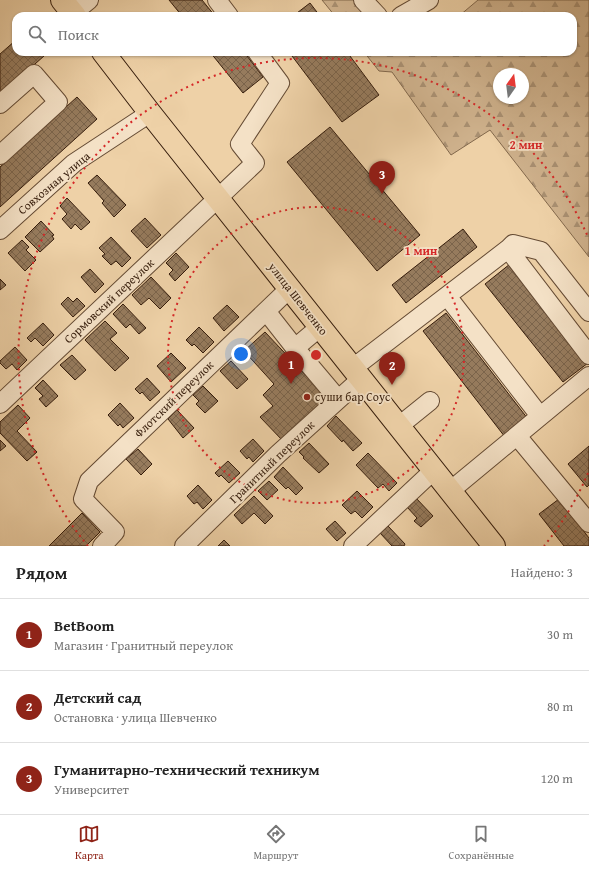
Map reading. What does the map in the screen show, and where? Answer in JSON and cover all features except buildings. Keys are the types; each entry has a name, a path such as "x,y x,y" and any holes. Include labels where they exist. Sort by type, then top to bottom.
{"main road":[{"name":"улица Шевченко","path":"106,56 494,546"}],"street":[{"path":"217,0 226,12"},
{"path":"363,0 374,12"},
{"path":"408,12 429,0"},
{"name":"Сормовский переулок","path":"0,404 255,163 240,144 280,83 259,56"},
{"path":"0,104 34,74 58,102 0,155"},
{"name":"Совхозная улица","path":"2,225 74,163 150,113"},
{"path":"589,312 541,251 513,244 508,249 589,355"},
{"name":"Гранитный переулок","path":"184,546 278,454 338,399 357,374 447,296 508,249"},
{"name":"Флотский переулок","path":"102,546 115,532 83,500 89,481 110,459 290,288"},
{"path":"447,296 540,416"},
{"path":"266,311 338,399"},
{"path":"295,348 320,327"},
{"path":"450,492 540,416 587,380"},
{"path":"399,426 430,400"},
{"path":"518,436 583,503 589,523"},
{"path":"353,546 434,470"}],"green space":[{"path":"322,0 356,0 367,12 332,12"},
{"path":"478,0 589,0 589,257 490,130 451,155 392,72 379,71 367,56 577,56 577,12 464,12"}],"place":[{"name":"Гуманитарно-технический техникум","path":"382,194"},
{"name":"BetBoom","path":"291,384"},
{"name":"Детский сад","path":"392,385"},
{"name":"суши бар Соус","path":"307,397"}]}
